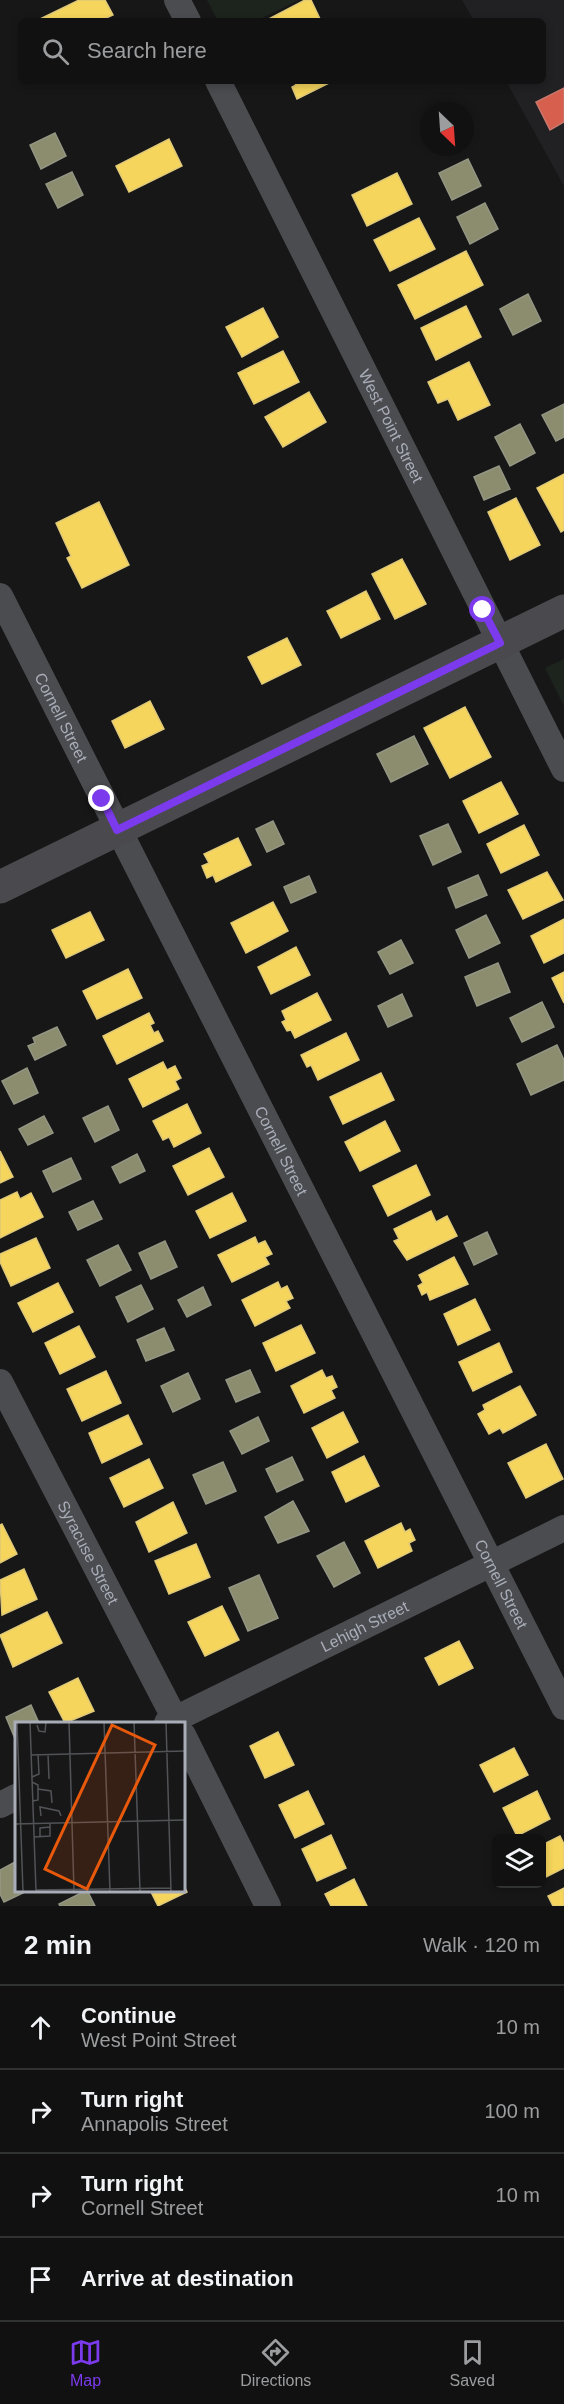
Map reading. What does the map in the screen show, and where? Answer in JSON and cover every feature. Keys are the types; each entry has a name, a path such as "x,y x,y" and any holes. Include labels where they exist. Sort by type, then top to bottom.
{"street":[{"path":"177,0 186,18"},
{"name":"West Point Street","path":"220,84 564,770"},
{"name":"Cornell Street","path":"0,596 564,1707"},
{"path":"0,887 564,611"},
{"name":"Syracuse Street","path":"0,1382 173,1722"},
{"name":"Lehigh Street","path":"181,1722 564,1528"},
{"name":"Syracuse Street","path":"184,1743 268,1906"},
{"path":"0,1805 15,1798"}],"shaded area":[{"path":"207,0 299,0 262,18 216,18"},
{"path":"462,0 564,0 564,186 508,84 546,84 546,18 472,18"},
{"path":"564,659 564,706 545,668"}],"building: Homes":[{"path":"79,0 105,0 113,15 106,18 42,18"},
{"path":"305,0 311,0 320,18 271,18"},
{"path":"327,84 297,99 292,87"},
{"path":"169,139 182,166 129,192 116,166"},
{"path":"397,173 412,204 367,226 352,195"},
{"path":"419,218 435,249 390,271 374,240"},
{"path":"466,251 483,285 415,319 398,285"},
{"path":"466,306 481,337 436,360 421,328"},
{"path":"263,308 278,337 242,357 226,327"},
{"path":"283,351 299,382 254,404 238,373"},
{"path":"469,362 490,405 458,420 448,399 438,403 428,382"},
{"path":"309,392 326,422 283,447 265,417"},
{"path":"564,474 564,530 561,532 537,488"},
{"path":"516,498 540,545 510,560 488,512"},
{"path":"99,502 129,565 82,588 67,558 71,556 56,523"},
{"path":"402,559 426,604 395,619 372,574"},
{"path":"366,591 380,619 341,638 327,611"},
{"path":"287,638 301,665 262,684 248,657"},
{"path":"150,701 164,729 125,748 112,721"},
{"path":"465,707 491,757 450,778 424,728"},
{"path":"501,782 518,814 479,833 463,801"},
{"path":"524,825 539,855 501,873 487,844"},
{"path":"238,838 251,865 216,882 213,875 207,878 202,866 209,863 204,854"},
{"path":"547,872 563,900 523,919 508,890"},
{"path":"273,902 288,931 246,953 231,923"},
{"path":"90,912 104,940 66,958 52,930"},
{"path":"564,919 564,953 544,963 531,936"},
{"path":"296,947 310,975 271,994 258,967"},
{"path":"128,969 142,998 97,1019 83,991"},
{"path":"564,972 564,1003 552,978"},
{"path":"317,993 331,1020 295,1038 291,1030 287,1031 282,1022 286,1020 282,1011"},
{"path":"149,1013 154,1023 150,1025 154,1033 158,1031 163,1041 117,1064 103,1036"},
{"path":"346,1033 359,1060 318,1080 311,1065 307,1067 301,1055"},
{"path":"163,1062 167,1070 175,1066 181,1078 175,1081 179,1089 143,1107 129,1079"},
{"path":"381,1073 394,1100 343,1124 330,1097"},
{"path":"187,1104 201,1133 174,1147 169,1137 163,1140 153,1121"},
{"path":"385,1121 400,1151 360,1171 345,1142"},
{"path":"209,1148 224,1177 188,1195 173,1166"},
{"path":"0,1151 13,1177 0,1183"},
{"path":"416,1165 430,1195 388,1216 373,1186"},
{"path":"17,1192 20,1199 31,1193 43,1217 0,1238 0,1200"},
{"path":"232,1193 246,1221 210,1238 196,1211"},
{"path":"431,1211 436,1222 447,1216 457,1236 407,1260 394,1241 399,1239 394,1229"},
{"path":"255,1237 258,1244 265,1241 272,1254 265,1257 269,1264 232,1282 218,1255"},
{"path":"36,1238 50,1268 11,1286 0,1262 0,1254"},
{"path":"454,1257 468,1284 430,1300 427,1292 422,1295 418,1286 423,1283 419,1275"},
{"path":"278,1282 281,1289 287,1286 293,1298 286,1301 290,1308 255,1326 242,1300"},
{"path":"58,1283 73,1312 33,1332 18,1303"},
{"path":"475,1299 490,1330 458,1345 444,1314"},
{"path":"301,1325 315,1353 276,1371 263,1343"},
{"path":"79,1326 95,1357 60,1374 45,1343"},
{"path":"499,1343 512,1372 473,1391 459,1362"},
{"path":"322,1370 326,1378 332,1376 337,1387 331,1390 335,1398 304,1413 291,1386"},
{"path":"106,1371 121,1403 82,1421 67,1389"},
{"path":"520,1386 536,1415 503,1433 500,1428 489,1434 478,1414 485,1410 483,1405"},
{"path":"343,1412 358,1442 327,1458 312,1428"},
{"path":"128,1415 142,1444 102,1463 89,1433"},
{"path":"546,1444 563,1479 526,1498 508,1463"},
{"path":"364,1456 379,1486 346,1502 332,1472"},
{"path":"149,1459 163,1488 124,1507 110,1478"},
{"path":"173,1502 187,1533 149,1552 136,1522"},
{"path":"401,1523 405,1532 410,1529 415,1540 409,1543 412,1551 378,1568 365,1541"},
{"path":"2,1524 17,1554 0,1563 0,1525"},
{"path":"196,1544 210,1577 169,1594 155,1561"},
{"path":"24,1569 37,1599 2,1615 0,1580"},
{"path":"222,1606 239,1640 205,1656 188,1622"},
{"path":"47,1612 62,1643 13,1667 0,1635"},
{"path":"459,1641 473,1668 439,1685 425,1658"},
{"path":"78,1678 94,1711 64,1722 49,1692"},
{"path":"278,1732 294,1765 265,1778 250,1746"},
{"path":"514,1748 528,1775 494,1792 480,1765"},
{"path":"308,1791 324,1824 295,1838 279,1805"},
{"path":"537,1791 550,1819 521,1834 516,1834 503,1808"},
{"path":"331,1835 346,1868 317,1881 302,1849"},
{"path":"560,1836 564,1844 564,1868 546,1877 546,1843"},
{"path":"354,1879 367,1906 331,1906 325,1894"},
{"path":"184,1886 187,1892 158,1906 150,1891 184,1891"},
{"path":"564,1888 564,1906 553,1906 548,1896"}],"building: Shops":[{"path":"564,88 564,122 550,130 536,102"}],"building: Industry":[{"path":"55,133 66,156 41,169 30,145"},
{"path":"468,159 481,186 452,200 439,173"},
{"path":"72,172 83,195 58,208 46,184"},
{"path":"485,203 498,229 470,244 457,217"},
{"path":"528,294 541,321 513,335 500,309"},
{"path":"564,404 564,437 556,441 542,415"},
{"path":"520,424 535,453 510,466 495,437"},
{"path":"499,466 510,489 484,500 474,477"},
{"path":"414,736 428,764 391,782 377,754"},
{"path":"273,821 284,844 267,852 256,829"},
{"path":"448,824 461,852 433,865 420,836"},
{"path":"478,875 487,895 456,908 448,888"},
{"path":"309,876 316,892 291,903 284,887"},
{"path":"486,915 500,943 469,958 456,930"},
{"path":"401,940 413,963 390,974 378,952"},
{"path":"498,963 510,992 477,1006 465,977"},
{"path":"402,994 412,1016 388,1027 378,1006"},
{"path":"542,1002 554,1027 522,1042 510,1018"},
{"path":"57,1027 66,1045 35,1060 28,1046 35,1043 33,1038"},
{"path":"557,1045 564,1060 564,1080 531,1095 517,1064"},
{"path":"27,1068 38,1093 14,1104 2,1081"},
{"path":"108,1106 119,1130 95,1142 83,1118"},
{"path":"44,1116 53,1133 28,1145 19,1129"},
{"path":"137,1154 145,1171 120,1183 112,1167"},
{"path":"71,1158 81,1179 53,1192 43,1171"},
{"path":"93,1201 102,1219 78,1230 69,1212"},
{"path":"487,1232 497,1254 474,1265 464,1243"},
{"path":"165,1241 177,1267 151,1279 139,1253"},
{"path":"118,1245 131,1270 100,1286 87,1260"},
{"path":"141,1285 153,1309 128,1322 116,1297"},
{"path":"203,1287 211,1305 187,1317 178,1300"},
{"path":"164,1328 174,1350 146,1361 137,1340"},
{"path":"250,1370 260,1392 236,1402 226,1380"},
{"path":"188,1373 200,1399 173,1412 161,1386"},
{"path":"258,1417 269,1441 242,1454 230,1431"},
{"path":"292,1457 303,1480 277,1492 266,1469"},
{"path":"223,1462 236,1491 206,1504 193,1475"},
{"path":"293,1501 309,1531 278,1543 265,1517"},
{"path":"344,1542 360,1573 334,1587 317,1556"},
{"path":"259,1575 278,1618 248,1631 229,1588"},
{"path":"31,1705 39,1722 15,1722 15,1739 6,1717"},
{"path":"15,1862 15,1891 27,1891 4,1902 0,1894 0,1870"},
{"path":"88,1891 95,1906 60,1906 59,1904"}],"route":[{"path":"102,799 117,830 500,643 483,610"}]}
